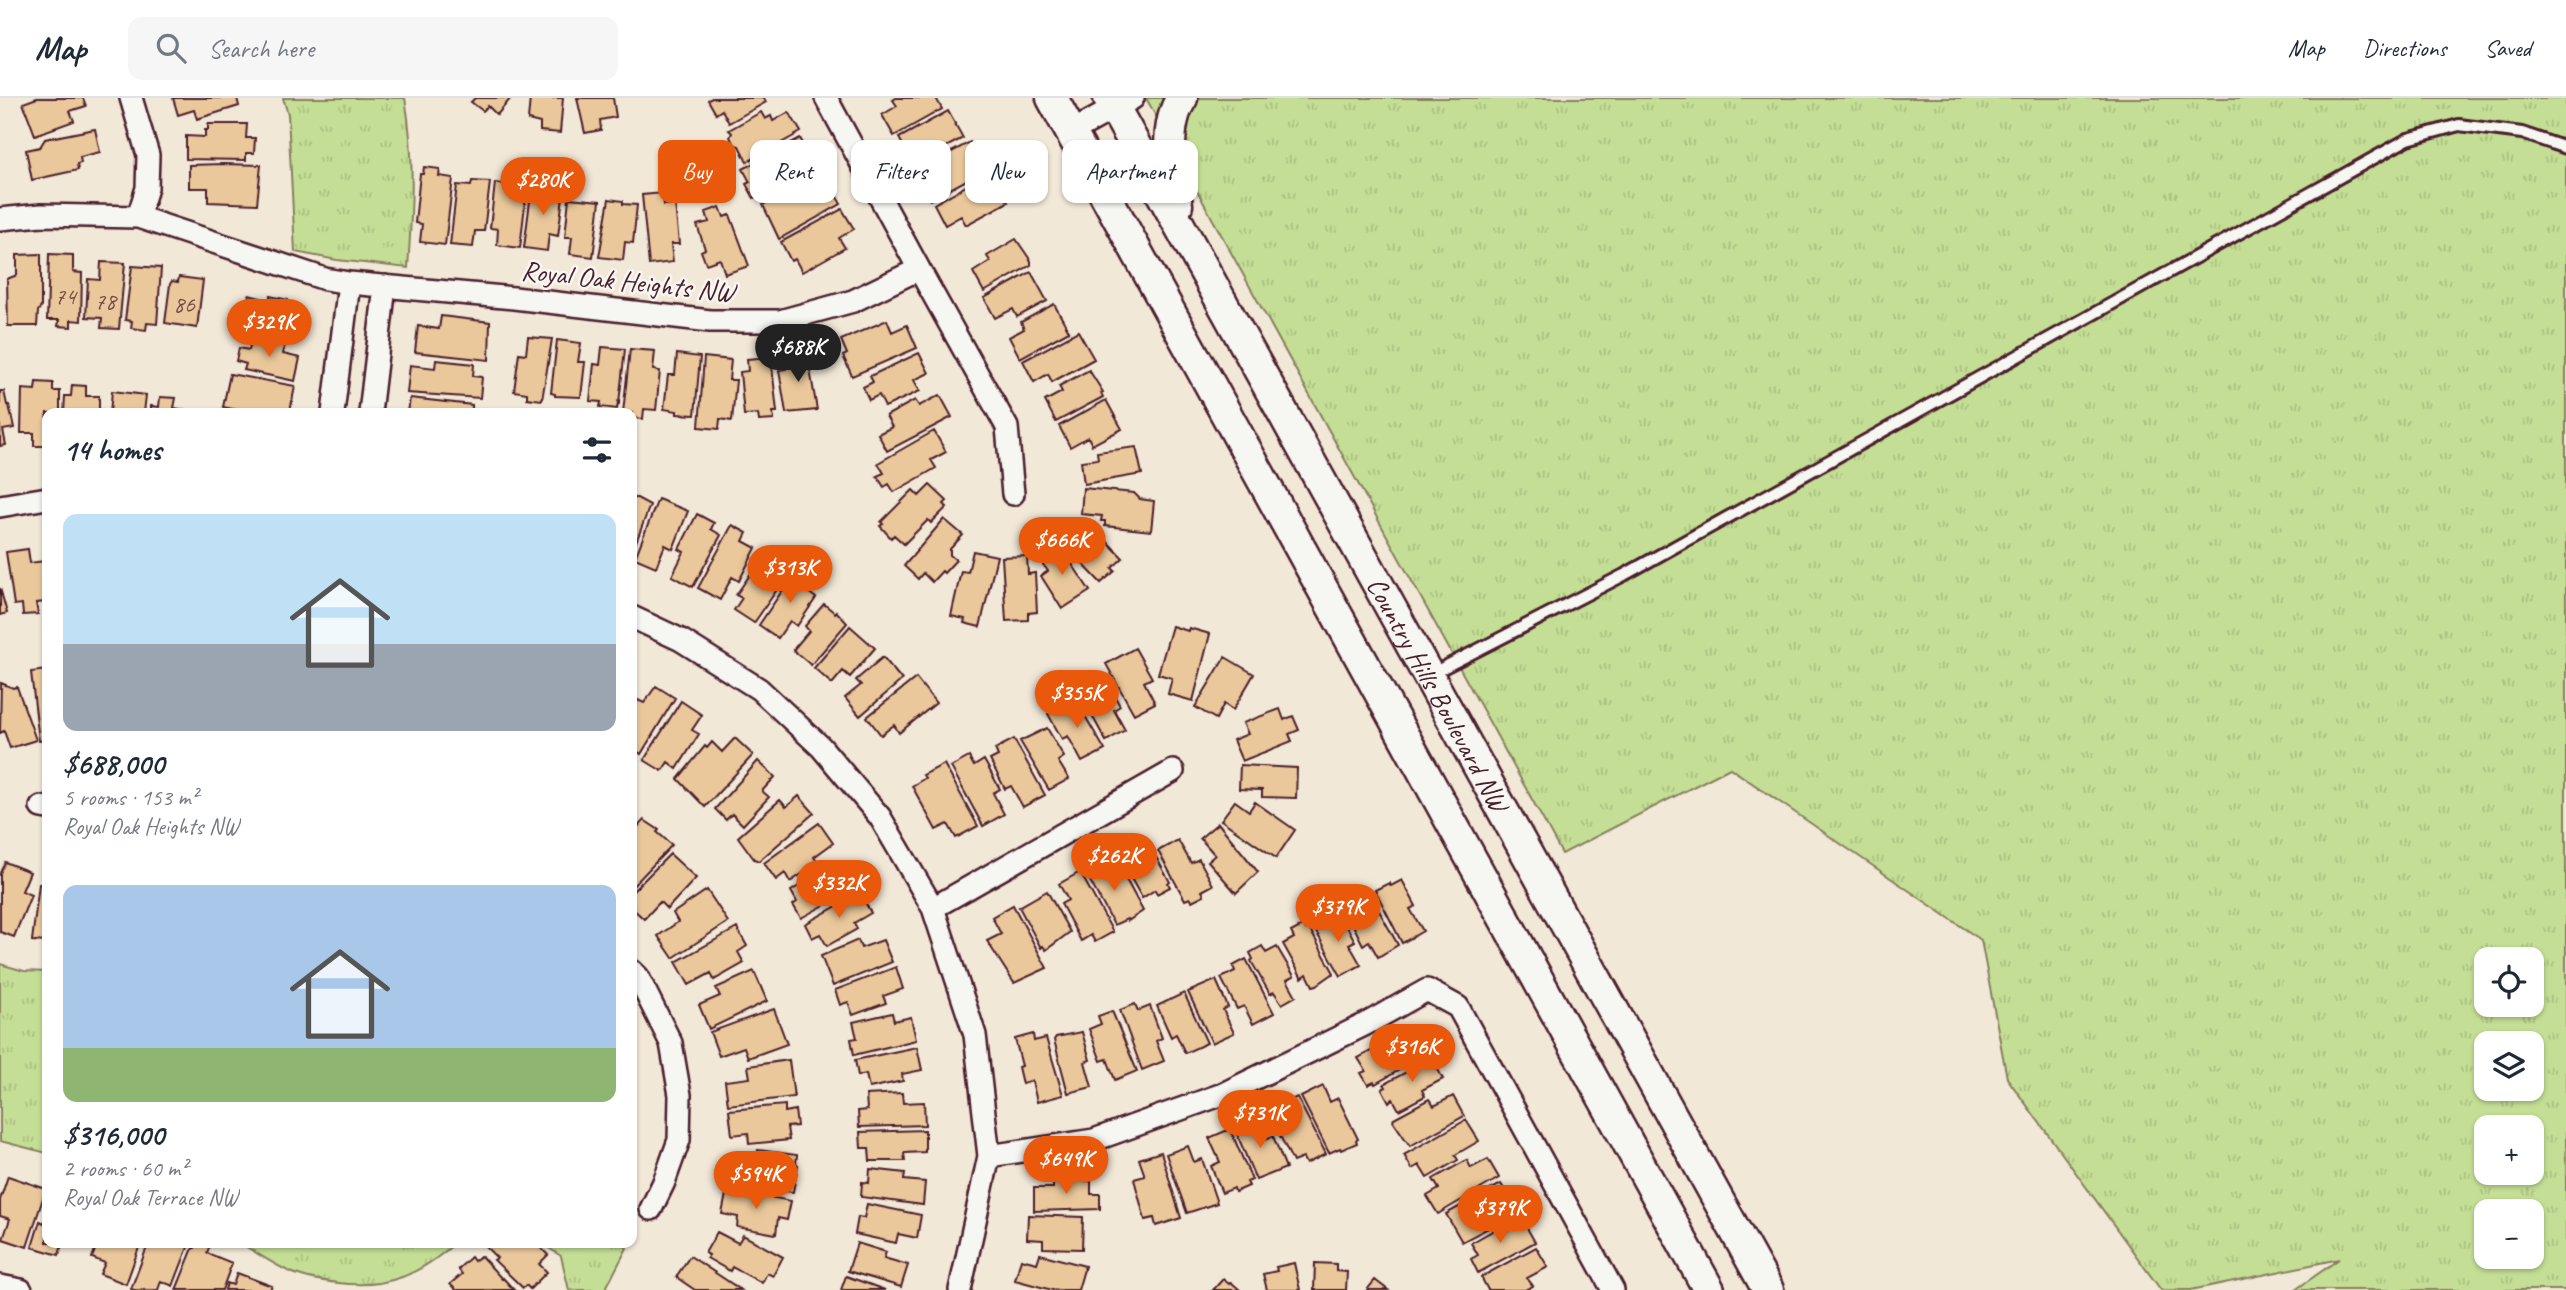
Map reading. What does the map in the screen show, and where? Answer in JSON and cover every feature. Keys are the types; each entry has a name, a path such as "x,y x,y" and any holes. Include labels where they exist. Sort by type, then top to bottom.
{"main road":[{"name":"Country Hills Boulevard NW","path":"1052,98 1709,1290"},
{"path":"1180,226 1170,162 1174,109 1182,98"},
{"name":"Country Hills Boulevard NW","path":"1119,101 1180,226 1768,1290"}],"street":[{"path":"131,98 148,155 147,188 138,217"},
{"path":"826,98 1007,427 1013,494"},
{"path":"1071,132 1119,101"},
{"name":"Royal Oak Heights NW","path":"0,219 41,215 138,217 325,279 710,321 780,321 853,301 919,269"},
{"path":"334,408 349,283"},
{"path":"371,408 385,286"},
{"path":"0,506 42,499"},
{"path":"637,619 681,640 759,689 821,747 880,817 933,908 975,1035 989,1156 966,1273 960,1290"},
{"path":"933,908 1173,771"},
{"path":"637,976 671,1043 680,1095 679,1140 651,1209"},
{"path":"989,1156 1094,1140 1223,1094 1366,1024 1427,990 1458,1007 1613,1290"},
{"path":"0,1286 21,1290"}],"lane":[{"path":"1429,675 1624,575 2408,139 2459,125 2522,133 2566,148"}],"green space":[{"path":"283,98 405,98 411,162 408,268 295,252 288,114"},
{"path":"1146,98 2566,98 2566,1290 2295,1290 2339,1259 2191,1290 2161,1290 2007,1078 1981,940 1730,768 1562,854 1198,192 1198,140 1169,140"},
{"path":"0,964 24,971 42,972 42,1152 0,1141"},
{"path":"248,1248 449,1248 415,1271 372,1284 312,1279 280,1267"},
{"path":"549,1248 627,1248 605,1290 569,1290 561,1256"}],"building":[{"path":"37,98 83,98 86,106 70,111 74,121 35,135 23,103"},
{"path":"173,98 237,98 239,106 197,119 194,110 178,115"},
{"path":"475,98 511,98 497,115 488,106 483,111 471,102"},
{"path":"530,98 563,98 560,133 540,131 540,123 528,120"},
{"path":"577,98 613,98 616,117 600,120 601,130 585,133"},
{"path":"764,98 766,102 729,123 722,110 716,114 708,100"},
{"path":"936,98 942,109 894,136 882,115 897,106 893,100"},
{"path":"948,111 963,138 951,144 951,140 899,138"},
{"path":"761,112 765,119 771,116 773,121 789,112 801,132 787,140 750,140 750,160 747,162 739,146 736,145 736,140 732,140 732,133 729,130"},
{"path":"208,124 247,124 246,138 255,138 254,153 246,153 246,160 186,159 186,136 205,137"},
{"path":"95,129 100,152 80,157 78,170 32,180 26,150 40,147 45,139"},
{"path":"965,145 965,181 951,189 951,152"},
{"path":"189,165 261,165 257,204 208,202 208,188 189,188"},
{"path":"750,165 750,182 743,169"},
{"path":"424,167 440,169 439,176 453,178 445,245 420,242 422,224 415,223 420,174 423,174"},
{"path":"472,181 490,182 484,231 475,231 473,247 450,245 457,185 471,186"},
{"path":"495,183 527,187 520,248 497,245 498,229 490,228"},
{"path":"532,185 564,189 558,236 549,234 547,251 524,248"},
{"path":"965,187 965,203 1006,203 966,225 961,216 945,225 934,204 951,203 951,194"},
{"path":"658,193 658,203 675,204 679,244 671,244 673,262 649,265 642,195"},
{"path":"837,197 841,204 779,239 763,205 837,203"},
{"path":"569,198 600,201 593,257 570,254 572,237 565,237"},
{"path":"609,199 637,205 633,243 625,242 623,260 599,257"},
{"path":"720,207 724,217 730,215 749,266 725,274 720,259 706,264 701,251 705,249 697,225 709,222 706,212"},
{"path":"842,209 854,229 839,238 845,248 802,272 795,259 791,261 781,242"},
{"path":"1016,239 1031,265 984,292 973,272 990,261 987,256"},
{"path":"41,254 41,307 38,311 37,326 8,326 7,279 17,275 17,255"},
{"path":"49,254 73,255 73,272 82,273 81,321 71,320 71,327 58,326 59,320 47,320"},
{"path":"101,262 125,263 119,329 101,328 102,318 86,317 88,279 100,280"},
{"path":"132,266 161,268 157,324 147,323 146,330 131,328 132,321 125,320"},
{"path":"1031,272 1047,301 1017,317 1013,309 995,318 984,298"},
{"path":"179,277 203,280 197,328 165,323 170,284 172,281 178,282"},
{"path":"249,295 288,300 286,310 302,314 297,340 238,323 241,308 246,308"},
{"path":"1054,304 1069,331 1020,358 1009,337 1024,329 1021,322"},
{"path":"441,316 490,322 489,360 415,352 418,326 439,329"},
{"path":"887,320 892,332 907,325 917,348 852,376 843,356 847,354 841,340"},
{"path":"1078,331 1094,359 1052,382 1048,374 1034,382 1023,361"},
{"path":"252,336 285,344 283,354 300,358 295,381 244,370 246,364 236,361 239,348 249,350"},
{"path":"528,337 552,339 542,400 527,398 527,393 514,391 519,353 526,354"},
{"path":"557,340 581,343 578,362 585,362 581,397 555,396 551,393"},
{"path":"602,347 625,349 617,408 600,407 601,402 590,401 594,364 600,365"},
{"path":"630,349 655,351 653,370 660,371 656,410 644,409 643,419 637,418 637,408 624,408"},
{"path":"807,352 817,410 786,413 779,370 786,369 784,356"},
{"path":"919,353 929,373 914,380 920,391 885,407 879,395 869,400 863,387 873,382 870,376"},
{"path":"677,354 700,357 695,415 677,414 677,411 664,409 668,375 675,375"},
{"path":"704,357 731,360 729,380 736,380 732,421 720,419 719,429 699,427"},
{"path":"771,357 777,412 773,412 774,420 759,421 758,414 744,415 740,372 748,371 747,359"},
{"path":"436,360 474,364 473,376 482,377 480,398 407,393 410,365 435,368"},
{"path":"1089,370 1103,392 1103,397 1056,422 1045,401 1062,392 1059,386"},
{"path":"230,374 295,386 291,408 223,407"},
{"path":"36,382 53,383 53,391 60,391 60,408 42,408 42,446 34,446 34,433 21,433 22,389 35,390"},
{"path":"72,385 86,386 86,396 99,396 99,408 64,408 65,396 71,396"},
{"path":"0,391 4,391 14,428 3,430 6,445 0,446"},
{"path":"112,391 146,395 145,408 110,408"},
{"path":"940,395 952,417 887,451 878,434 892,427 886,416 915,400 919,406"},
{"path":"160,397 176,398 174,408 151,408 151,406 159,407"},
{"path":"410,398 472,405 472,408 409,408"},
{"path":"1106,400 1122,429 1092,445 1088,437 1070,447 1059,426"},
{"path":"934,431 946,452 931,460 936,468 894,492 889,484 884,487 877,476 884,473 878,463"},
{"path":"1136,447 1142,474 1084,484 1081,461 1098,459 1097,452"},
{"path":"930,485 947,501 944,504 947,507 931,523 928,520 904,544 894,535 891,538 880,526 883,524 881,522 913,490 919,496"},
{"path":"1083,488 1134,493 1140,499 1154,501 1151,531 1105,526 1105,521 1101,521 1102,516 1081,514"},
{"path":"637,498 650,505 637,540"},
{"path":"658,499 688,511 673,549 665,545 656,567 637,559"},
{"path":"697,514 714,523 711,529 721,535 693,587 672,576 684,552 679,549"},
{"path":"944,519 963,535 950,549 950,555 956,560 932,582 923,573 918,579 904,566"},
{"path":"1079,523 1090,536 1096,530 1123,558 1112,568 1115,571 1101,583 1061,541"},
{"path":"732,525 747,533 743,541 756,548 739,581 732,577 720,600 698,588"},
{"path":"1058,543 1090,591 1062,609 1041,576 1048,571 1037,557"},
{"path":"28,549 30,563 42,561 42,602 36,603 38,614 23,615 22,604 14,605 6,552"},
{"path":"973,551 997,556 980,627 964,623 965,619 951,616 961,571 968,572"},
{"path":"775,552 794,565 754,623 734,610 742,598 736,595 765,553 771,558"},
{"path":"1027,556 1028,574 1035,573 1037,612 1028,613 1028,620 1006,621 1002,557"},
{"path":"797,569 814,581 807,591 816,598 797,626 790,621 778,638 759,625"},
{"path":"0,588 7,613 0,615"},
{"path":"824,604 835,613 836,611 847,623 811,665 793,650 809,631 805,626"},
{"path":"850,626 875,648 850,677 843,671 832,684 814,668"},
{"path":"1172,626 1210,634 1193,701 1168,694 1172,678 1158,674"},
{"path":"1135,648 1152,678 1144,682 1155,703 1134,714 1106,664"},
{"path":"883,657 902,680 860,716 845,698 861,685 856,680"},
{"path":"1225,657 1254,674 1233,710 1224,704 1216,719 1195,707"},
{"path":"42,671 42,741 39,741 31,672"},
{"path":"1088,675 1092,682 1104,676 1120,706 1114,710 1125,730 1106,741 1074,683"},
{"path":"916,678 936,703 899,733 894,725 881,735 867,717"},
{"path":"1,683 17,687 36,740 10,748 4,731 0,733"},
{"path":"656,686 675,698 641,754 637,751 637,702 644,703"},
{"path":"1075,699 1105,750 1082,762 1068,736 1062,739 1048,714"},
{"path":"681,701 702,715 692,730 699,734 677,769 668,762 662,771 644,760"},
{"path":"1280,709 1284,720 1293,716 1299,730 1289,734 1292,741 1242,761 1233,740 1248,734 1243,723"},
{"path":"1047,728 1064,757 1058,761 1069,779 1049,790 1020,741"},
{"path":"735,738 753,755 705,807 678,779 705,746 707,748 712,742 722,752"},
{"path":"1014,739 1045,795 1023,807 1011,786 1005,789 990,760 998,756 995,749"},
{"path":"969,757 974,766 984,760 1000,789 993,793 1004,814 983,826 951,767"},
{"path":"758,761 775,777 762,791 769,797 743,825 732,814 726,820 715,809"},
{"path":"944,764 978,826 956,838 948,824 936,830 912,786 925,778 923,775"},
{"path":"1240,765 1297,768 1296,798 1262,797 1262,790 1239,789"},
{"path":"799,796 814,813 759,861 754,859 738,837 780,800 786,807"},
{"path":"1235,801 1249,811 1255,802 1295,830 1276,858 1221,820"},
{"path":"644,820 659,830 657,832 672,845 637,882 637,828"},
{"path":"819,823 833,843 814,857 818,863 790,882 785,873 776,880 764,863"},
{"path":"1218,823 1258,872 1236,893 1208,861 1215,855 1200,838"},
{"path":"1178,840 1191,863 1199,859 1213,885 1202,891 1204,895 1192,901 1190,898 1185,900 1158,851"},
{"path":"1147,841 1170,882 1170,887 1157,894 1155,890 1142,898 1119,857"},
{"path":"670,854 696,878 667,909 660,902 644,919 637,913 637,887"},
{"path":"1104,859 1113,875 1121,870 1143,911 1128,921 1127,919 1114,925 1084,870"},
{"path":"5,862 30,872 22,891 31,895 14,937 0,932 0,873"},
{"path":"844,866 857,887 801,918 793,905 797,902 791,891 822,871 826,877"},
{"path":"1080,872 1113,932 1095,942 1091,935 1081,941 1061,904 1068,900 1059,884"},
{"path":"1402,880 1416,906 1410,909 1423,931 1402,943 1375,890"},
{"path":"39,884 42,884 42,942 32,941"},
{"path":"707,890 728,922 673,958 658,936 678,922 673,913"},
{"path":"1047,891 1070,932 1046,950 1043,946 1041,948 1019,907"},
{"path":"860,893 871,913 854,923 857,929 827,946 820,934 812,938 805,924"},
{"path":"1372,898 1398,945 1378,957 1369,941 1363,945 1345,909 1359,901 1361,904"},
{"path":"1013,905 1047,968 1014,983 987,941 1001,934 992,917"},
{"path":"1340,914 1355,941 1349,944 1361,965 1341,976 1315,930 1315,926"},
{"path":"1304,925 1306,929 1309,928 1334,973 1313,986 1307,974 1302,978 1283,944 1294,938 1291,932"},
{"path":"737,928 747,946 738,952 744,963 714,980 711,973 689,985 676,962"},
{"path":"858,940 861,948 883,940 892,962 833,986 821,956"},
{"path":"1262,946 1266,953 1277,947 1294,976 1287,980 1296,996 1282,1004 1274,992 1270,994 1251,961 1253,959 1250,953"},
{"path":"1246,959 1274,1013 1253,1024 1244,1006 1237,1009 1221,978 1235,971 1233,966"},
{"path":"896,967 903,989 883,996 886,1003 853,1015 848,1002 840,1005 835,990"},
{"path":"754,971 767,1001 709,1029 699,1005 720,996 716,988"},
{"path":"1216,980 1228,1007 1223,1010 1234,1033 1212,1043 1188,992"},
{"path":"1184,993 1207,1043 1185,1053 1176,1034 1171,1037 1157,1006"},
{"path":"1135,1004 1138,1011 1150,1006 1162,1038 1156,1041 1164,1061 1142,1070 1120,1010"},
{"path":"774,1009 787,1044 748,1058 744,1047 719,1056 710,1032"},
{"path":"1112,1011 1137,1071 1115,1080 1107,1059 1101,1061 1089,1029 1101,1024 1098,1016"},
{"path":"892,1013 894,1021 911,1017 916,1040 854,1055 851,1039 857,1038 853,1022"},
{"path":"1082,1032 1090,1060 1085,1062 1092,1087 1068,1093 1054,1040 1056,1037"},
{"path":"1417,1032 1429,1053 1375,1084 1374,1082 1368,1085 1361,1073 1366,1071 1358,1058 1389,1041 1392,1046"},
{"path":"1033,1034 1034,1041 1046,1038 1063,1095 1037,1102 1032,1081 1022,1084 1018,1067 1022,1066 1015,1039"},
{"path":"917,1047 922,1070 902,1074 903,1081 869,1088 866,1074 858,1076 855,1060"},
{"path":"1432,1058 1443,1079 1422,1090 1425,1096 1399,1110 1393,1099 1389,1102 1382,1089 1386,1087 1384,1084"},
{"path":"789,1060 794,1097 728,1105 725,1081 750,1078 748,1066"},
{"path":"1323,1086 1330,1102 1338,1098 1358,1139 1357,1143 1329,1153 1301,1097"},
{"path":"902,1093 903,1103 924,1102 925,1125 859,1127 858,1111 867,1110 866,1095"},
{"path":"1453,1096 1464,1116 1410,1146 1393,1121 1394,1118 1429,1099 1434,1106"},
{"path":"1297,1097 1326,1154 1306,1164 1303,1158 1293,1162 1276,1128 1281,1125 1273,1109"},
{"path":"785,1105 785,1112 795,1110 797,1126 787,1127 789,1140 749,1144 748,1133 732,1135 729,1110"},
{"path":"1257,1118 1265,1139 1273,1136 1286,1168 1256,1180 1234,1127"},
{"path":"1466,1120 1479,1141 1455,1155 1458,1160 1427,1178 1419,1165 1412,1169 1404,1155"},
{"path":"1230,1129 1252,1180 1247,1182 1249,1186 1235,1192 1234,1188 1222,1193 1211,1166 1220,1162 1209,1138"},
{"path":"925,1130 925,1152 904,1153 905,1161 870,1161 869,1148 861,1148 860,1132"},
{"path":"1188,1146 1194,1162 1202,1159 1217,1203 1187,1213 1166,1154"},
{"path":"758,1150 797,1155 793,1192 729,1185 732,1159 755,1163"},
{"path":"1161,1152 1181,1218 1156,1226 1154,1218 1145,1220 1134,1179 1145,1176 1139,1159"},
{"path":"1488,1159 1499,1178 1438,1214 1427,1196 1439,1189 1433,1179 1467,1160 1471,1168"},
{"path":"870,1169 905,1173 904,1180 925,1182 923,1205 861,1197 862,1182 869,1183"},
{"path":"8,1176 42,1188 42,1201 27,1247 3,1239 10,1219 0,1216 0,1200"},
{"path":"1053,1176 1072,1177 1072,1181 1091,1181 1091,1194 1100,1194 1100,1209 1034,1211 1034,1188 1053,1188"},
{"path":"1501,1184 1513,1203 1492,1215 1498,1223 1462,1242 1446,1214"},
{"path":"727,1189 791,1201 787,1220 778,1218 776,1234 737,1227 738,1217 722,1214"},
{"path":"867,1204 921,1215 917,1238 898,1234 896,1243 855,1234 858,1217 864,1218"},
{"path":"1028,1215 1083,1217 1082,1249 1043,1248 1043,1240 1027,1239"},
{"path":"40,1221 42,1248 61,1248 59,1255 32,1247"},
{"path":"1523,1221 1535,1242 1478,1273 1471,1259 1478,1255 1471,1243 1503,1225 1506,1231"},
{"path":"717,1232 738,1243 743,1235 783,1257 773,1276 767,1273 762,1283 732,1267 730,1271 707,1258 709,1255 705,1253"},
{"path":"857,1243 886,1252 884,1258 908,1265 901,1287 848,1271"},
{"path":"1536,1247 1548,1267 1527,1278 1533,1286 1525,1290 1488,1290 1481,1277"},
{"path":"96,1248 139,1248 126,1284 100,1274 105,1263 92,1258"},
{"path":"147,1248 188,1248 173,1286 161,1281 158,1290 131,1289"},
{"path":"193,1248 209,1248 207,1253 232,1263 222,1290 176,1290"},
{"path":"487,1248 541,1248 548,1255 539,1264 547,1272 530,1289 526,1285 523,1288 494,1260 497,1258"},
{"path":"1040,1254 1085,1266 1078,1290 1052,1290 1015,1280 1021,1259 1037,1263"},
{"path":"481,1256 514,1290 456,1290 450,1284 462,1274 458,1269 471,1257 474,1261"},
{"path":"690,1256 741,1290 695,1290 676,1277"},
{"path":"1294,1263 1300,1290 1267,1290 1263,1274 1277,1271 1276,1267"},
{"path":"1315,1263 1336,1264 1336,1271 1347,1272 1346,1290 1314,1290"},
{"path":"237,1273 272,1286 270,1290 225,1290 227,1283 233,1285"},
{"path":"846,1276 885,1290 841,1290"},
{"path":"1223,1279 1229,1284 1231,1282 1240,1290 1213,1290"},
{"path":"1375,1280 1388,1290 1367,1290"}]}
